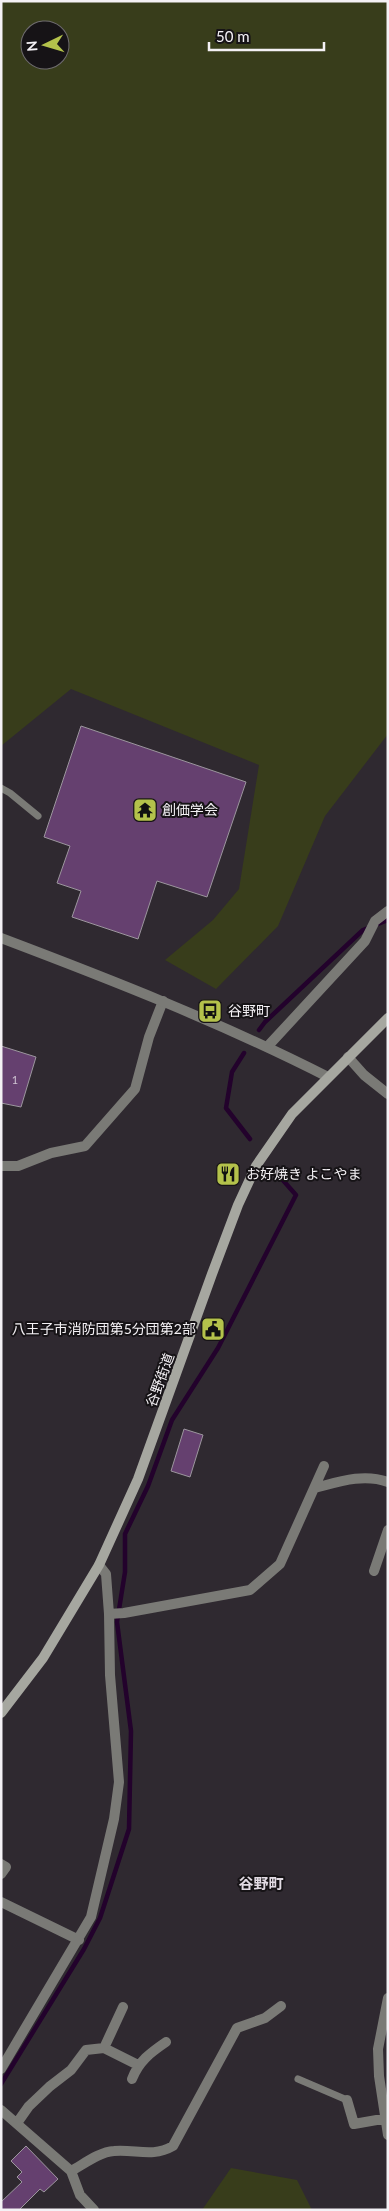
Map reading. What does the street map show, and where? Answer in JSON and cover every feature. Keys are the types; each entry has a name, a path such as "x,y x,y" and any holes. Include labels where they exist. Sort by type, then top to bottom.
{"main road":[{"name":"谷野街道","path":"1,1713 43,1658 99,1565 138,1479 212,1274 247,1184 270,1145 292,1114 388,1018"}],"street":[{"path":"268,1046 365,941 376,921 388,911"},
{"path":"1,938 163,1001 268,1046 328,1077"},
{"path":"1,1166 18,1166 51,1153 85,1146 135,1089 149,1037 163,1001"},
{"path":"348,1057 364,1075 388,1094"},
{"path":"111,1614 250,1590 280,1564 324,1466"},
{"path":"314,1488 354,1478 381,1479 388,1482"},
{"path":"374,1571 388,1530"},
{"path":"1,2069 91,1917 114,1819 119,1782 110,1675 111,1614 106,1574 99,1565"},
{"path":"1,1864 6,1867 1,1874"},
{"path":"1,1902 79,1940"},
{"path":"388,1998 379,2076 388,2135"},
{"path":"71,2171 103,2153 113,2151 157,2153 173,2146 237,2028 266,2018 280,2006"},
{"path":"104,2048 123,2007"},
{"path":"132,2079 138,2065 166,2042"},
{"path":"17,2123 29,2106 71,2070 86,2050 104,2048 138,2065"},
{"path":"347,2100 354,2124 386,2119"},
{"path":"1,2110 71,2171 80,2194 94,2210"}],"lane":[{"path":"1,788 38,816"},
{"path":"298,2080 347,2100"}],"green space":[{"path":"1,1 388,1 388,734 325,816 278,926 216,989 165,960 213,920 239,889 259,765 71,689 1,746"},
{"path":"231,2168 297,2180 312,2210 202,2210"}],"building":[{"name":"創価学会","path":"81,726 246,782 207,897 157,881 138,939 72,917 81,891 57,883 70,846 44,837"},
{"path":"1,1046 36,1057 21,1107 1,1103"},
{"path":"184,1429 203,1435 190,1477 171,1471"},
{"path":"26,2146 58,2179 44,2192 40,2189 19,2210 1,2210 1,2202 22,2182 17,2177 22,2172 11,2161"}],"waterway":[{"path":"259,1030 265,1022 363,930 388,920"},
{"path":"244,1053 232,1072 226,1108 250,1139"},
{"path":"1,2084 84,1949 100,1918 129,1829 131,1731 117,1622 125,1572 125,1534 148,1486 172,1420 218,1348 296,1195 273,1169"}],"place":[{"name":"創価学会","path":"145,810"},
{"name":"谷野町","path":"210,1011"},
{"name":"お好焼き よこやま","path":"228,1174"},
{"name":"八王子市消防団第5分団第2部","path":"213,1329"}],"district":[{"name":"谷野町","path":"261,1884"}]}
